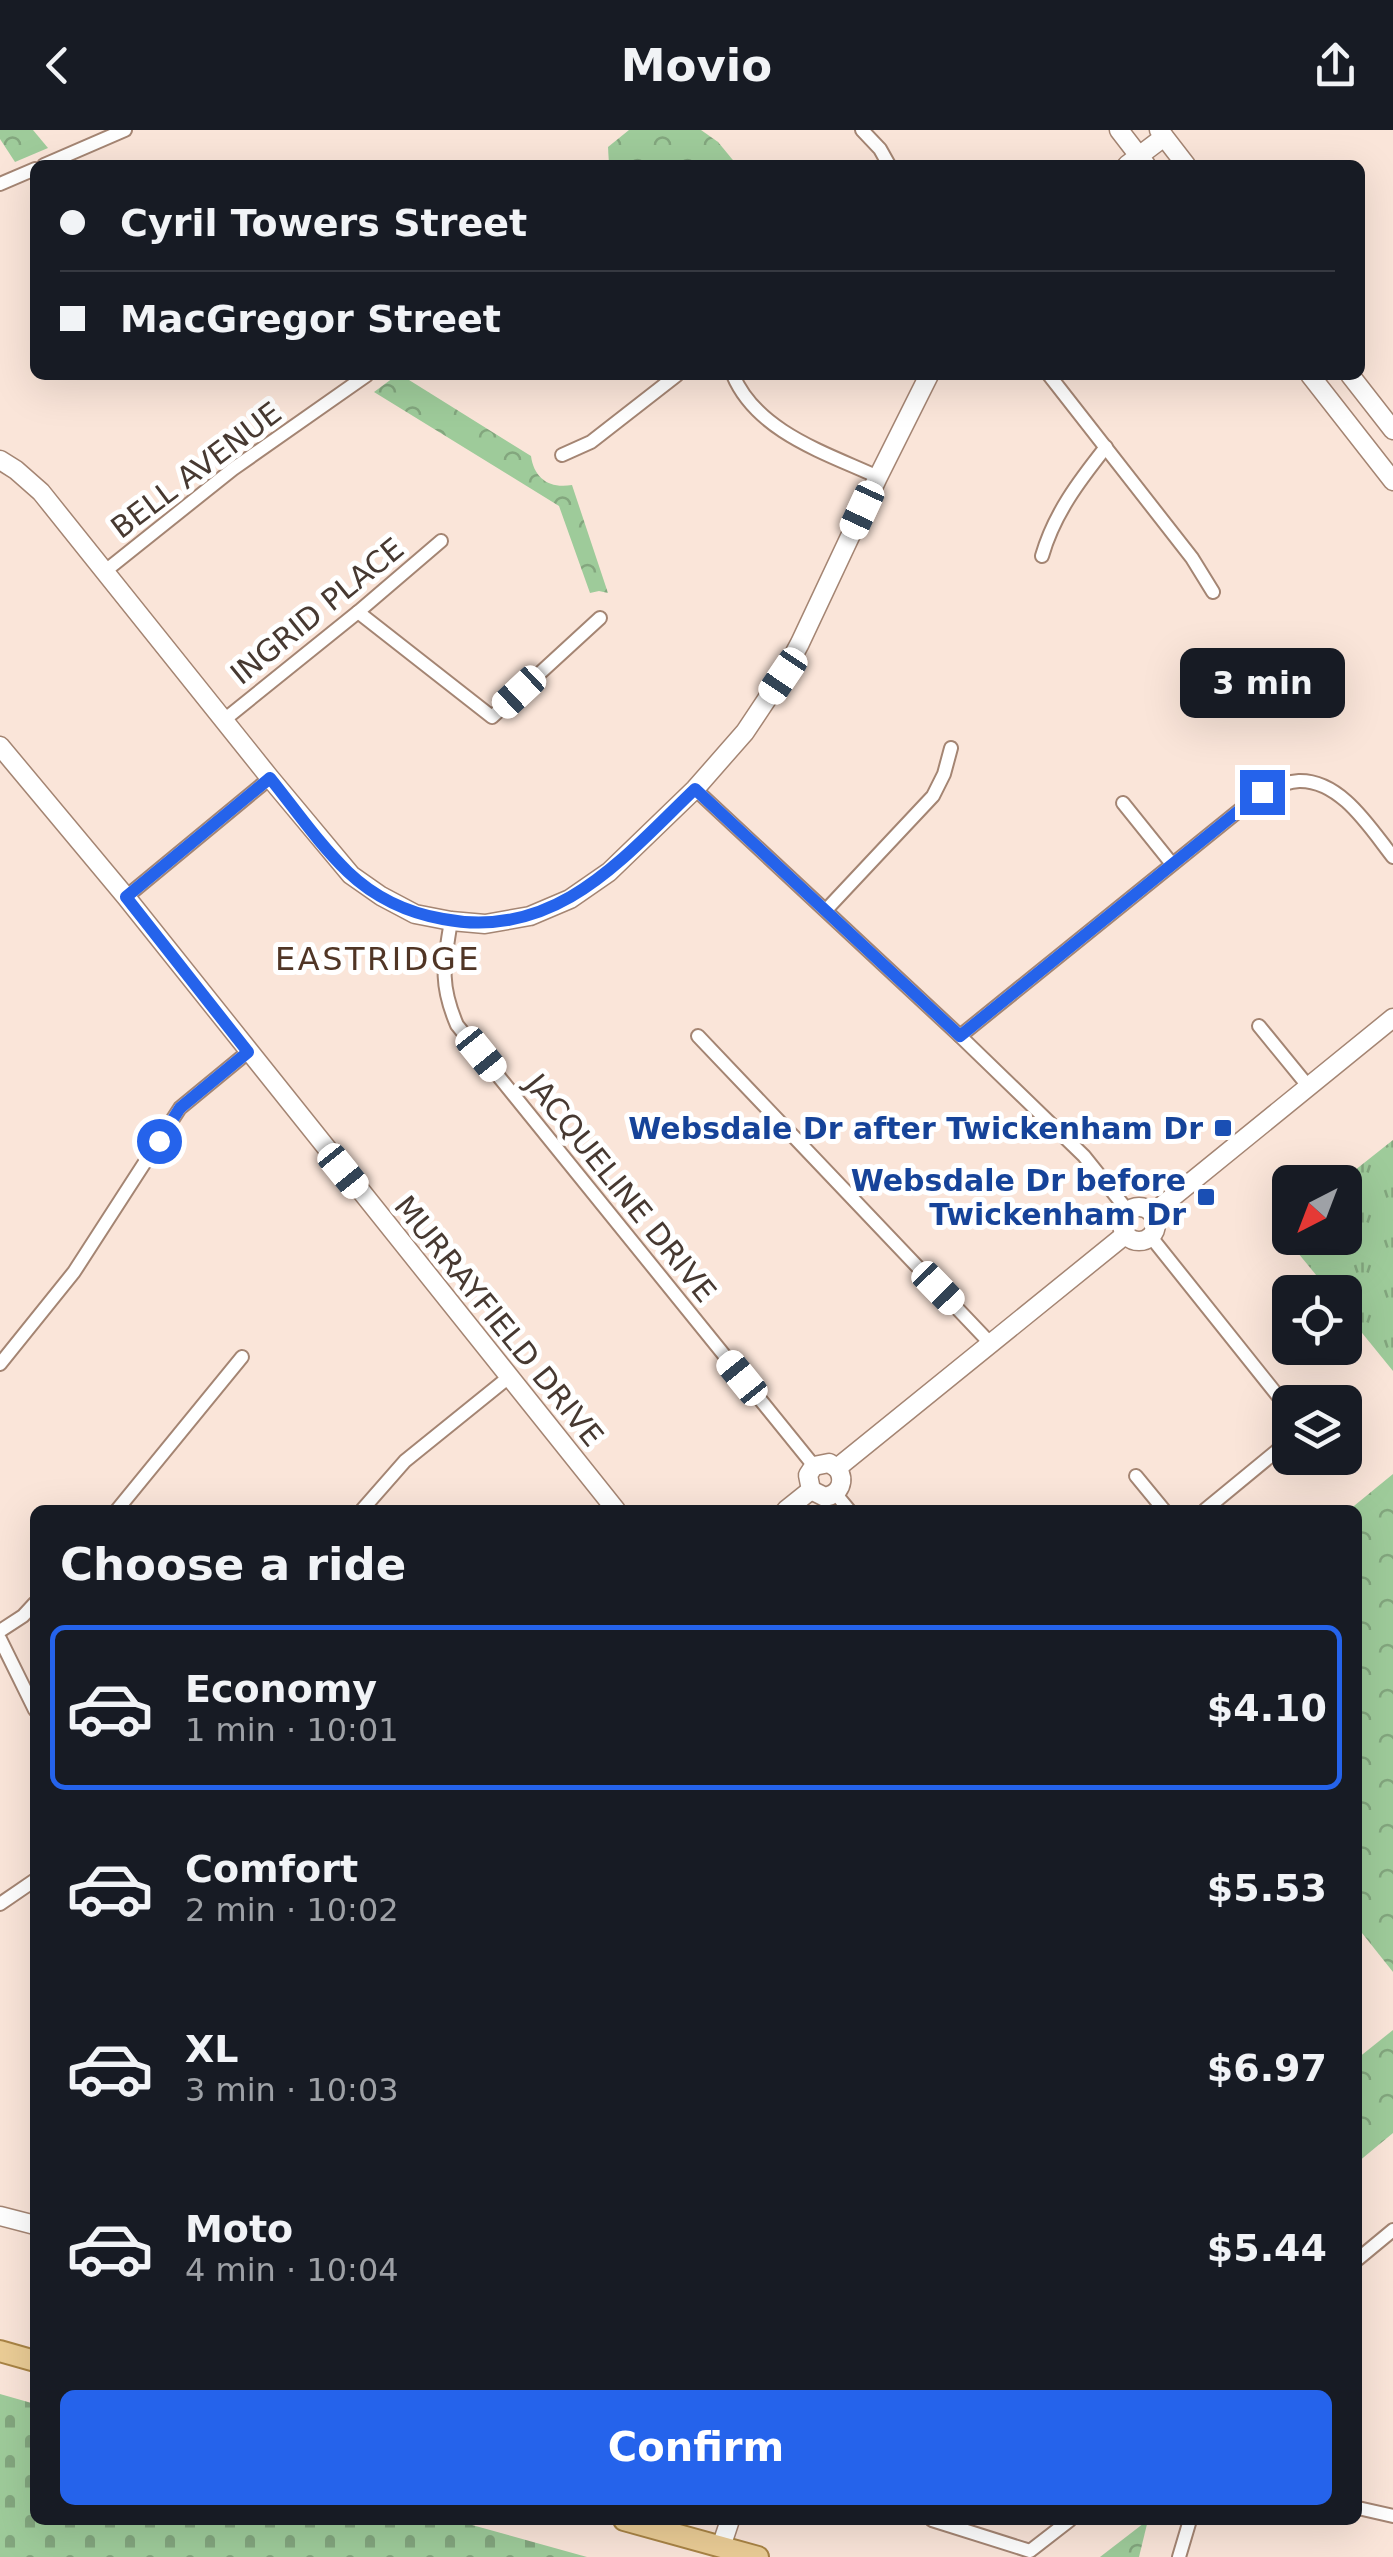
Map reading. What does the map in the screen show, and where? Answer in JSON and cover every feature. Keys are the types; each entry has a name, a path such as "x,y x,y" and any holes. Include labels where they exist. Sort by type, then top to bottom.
{"main road":[{"path":"0,2352 30,2360"},
{"path":"642,2525 758,2557"}],"street":[{"path":"56,160 126,130"},
{"path":"862,130 886,160"},
{"path":"1119,130 1137,160"},
{"path":"1140,160 1161,133 1182,160"},
{"path":"0,184 30,171"},
{"name":"BELL AVENUE","path":"104,572 233,469 360,380"},
{"path":"562,455 592,442 671,380"},
{"path":"735,380 764,417 795,438 878,477"},
{"path":"0,460 41,492 351,875 415,914 486,924 530,916 570,899 608,872 695,789 745,732 783,676 926,380"},
{"path":"1053,380 1192,558 1214,592"},
{"path":"1314,380 1389,468"},
{"path":"1354,380 1393,430"},
{"path":"1042,556 1048,534 1076,485 1106,446"},
{"name":"INGRID PLACE","path":"224,720 441,541"},
{"path":"358,612 492,717 600,618"},
{"name":"MURRAYFIELD DRIVE","path":"0,746 126,897 612,1505"},
{"path":"826,910 932,796 944,774 950,748"},
{"path":"126,897 270,778"},
{"path":"960,1036 1262,792 1285,783 1324,785 1357,812 1393,857"},
{"path":"695,789 1084,1156 1128,1211"},
{"path":"1124,803 1172,864"},
{"name":"JACQUELINE DRIVE","path":"451,921 443,980 457,1025 814,1466"},
{"path":"1153,1213 1393,1018"},
{"path":"1259,1026 1308,1086"},
{"path":"698,1036 991,1344"},
{"path":"0,1364 74,1272 180,1108 248,1052"},
{"path":"1139,1206 1153,1213 1157,1223 1151,1237 1137,1241 1126,1234 1122,1224 1128,1211 1139,1206"},
{"path":"837,1468 1126,1234"},
{"path":"1151,1237 1272,1388"},
{"path":"121,1505 242,1357"},
{"path":"366,1505 405,1462 509,1378"},
{"path":"1211,1505 1272,1455"},
{"path":"828,1462 837,1468 841,1484 835,1493 825,1497 811,1490 807,1480 814,1466 828,1462"},
{"path":"1136,1476 1160,1505"},
{"path":"792,1505 811,1490"},
{"path":"835,1493 845,1505"},
{"path":"0,1630 30,1608"},
{"path":"0,1639 30,1700"},
{"path":"0,1904 30,1883"},
{"path":"0,2216 30,2224"},
{"path":"1362,2256 1393,2230"},
{"path":"1362,2509 1392,2515"},
{"path":"721,2547 728,2525"},
{"path":"948,2525 1030,2551 1064,2525"},
{"path":"1179,2557 1189,2525"}],"green space":[{"path":"0,130 33,130 48,148 15,162 0,139"},
{"path":"629,130 701,130 733,160 609,160 608,147"},
{"path":"390,380 409,380 531,456 535,470 544,480 572,485 608,593 590,593 559,506 374,392"},
{"path":"1393,1140 1393,1371 1362,1333 1362,1275 1316,1275 1300,1255 1362,1255 1361,1165"},
{"path":"1393,1474 1393,1972 1362,1933 1362,1505 1355,1505"},
{"path":"1393,2030 1393,2133 1362,2159 1362,2055"},
{"path":"0,2394 30,2403 30,2525 472,2525 587,2557 0,2557"},
{"path":"1142,2525 1147,2525 1139,2557 1100,2557"}],"place":[{"name":"Websdale Dr after Twickenham Dr","path":"1223,1128"},
{"name":"Websdale Dr before Twickenham Dr","path":"1206,1197"}],"district":[{"name":"EASTRIDGE","path":"378,959"}],"route":[{"path":"159,1141 180,1108 248,1052 126,897 270,778 332,855 351,875 381,896 415,914 486,924 530,916 570,899 608,872 695,789 960,1036 1262,792"}]}
